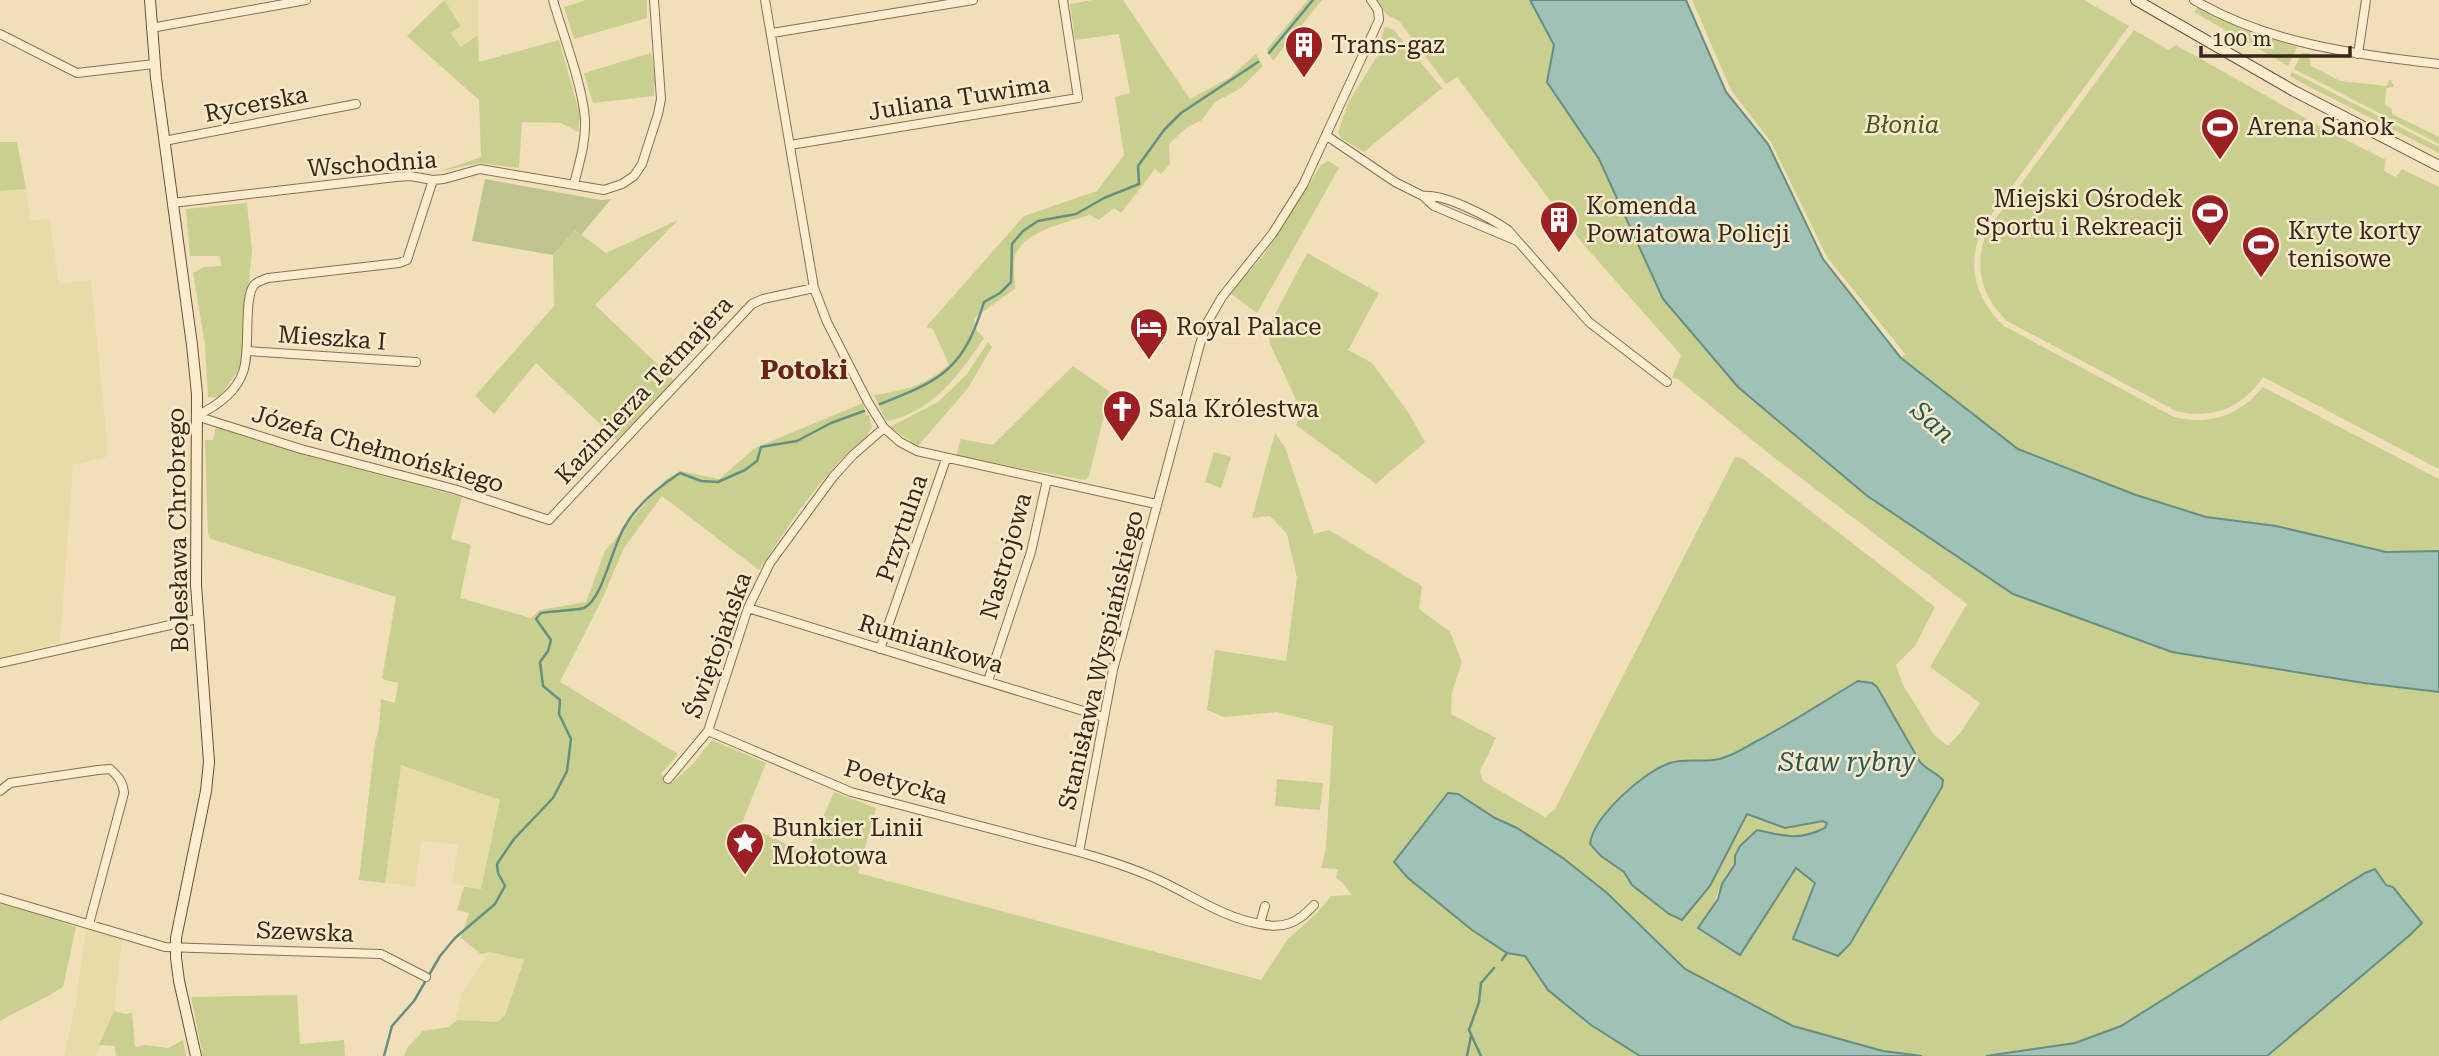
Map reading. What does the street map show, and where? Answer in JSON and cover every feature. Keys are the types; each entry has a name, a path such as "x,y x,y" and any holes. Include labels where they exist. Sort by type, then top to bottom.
{"street":[{"name":"Bolesława Chrobrego","path":"150,0 154,64 192,345 196,416 194,516 197,619 209,762 206,791 177,927 176,947 179,981 196,1056"},
{"path":"150,28 306,0"},
{"path":"553,0 585,119 574,184"},
{"name":"Wschodnia","path":"172,203 410,176 444,179 480,169 604,190 622,184 634,176 642,164 661,99 654,0"},
{"name":"Stanisława Wyspiańskiego","path":"765,0 814,288 827,322 884,428 900,442 917,451 1156,504 1103,717 1079,852"},
{"path":"772,33 972,0"},
{"name":"Juliana Tuwima","path":"790,145 1078,98 1063,0"},
{"path":"1156,504 1194,362 1208,323 1222,298 1288,211 1327,136 1379,20 1378,10 1371,0"},
{"path":"2136,0 2294,92 2439,166"},
{"path":"2194,0 2221,16 2314,46 2439,64"},
{"path":"2358,54 2366,0"},
{"path":"0,34 78,73 154,64"},
{"name":"Rycerska","path":"164,141 356,104"},
{"path":"1327,136 1395,181 1423,196 1434,206 1520,243 1589,322 1667,383"},
{"path":"196,416 215,407 243,373 250,295 257,282 268,278 407,260 433,180"},
{"name":"Kazimierza Tetmajera","path":"549,520 747,309 763,299 814,288"},
{"name":"Mieszka I","path":"247,351 416,362"},
{"name":"Józefa Chełmońskiego","path":"196,416 301,449 454,489 549,520"},
{"name":"Świętojańska","path":"668,779 708,731 748,608 770,563 853,455 884,428"},
{"name":"Przytulna","path":"880,649 946,459"},
{"name":"Nastrojowa","path":"988,681 1031,552 1047,480"},
{"name":"Rumiankowa","path":"748,608 1103,717"},
{"path":"0,663 197,619"},
{"name":"Poetycka","path":"708,731 850,792 1079,852"},
{"path":"0,791 10,783 99,769 110,769 117,776 123,785 124,793 89,924"},
{"path":"1079,852 1136,870 1229,916 1272,927 1289,925 1299,920 1314,905"},
{"name":"Szewska","path":"0,898 165,947 381,954 426,977"},
{"path":"1260,924 1265,906"}],"shaded area":[{"path":"444,0 478,0 478,35 461,47 449,33 461,25"},
{"path":"26,189 31,220 49,219 59,284 91,280 107,439 106,457 73,465 60,643 0,657 0,191"},
{"path":"400,765 500,799 481,890 452,883 458,844 421,841 415,887 385,883"},
{"path":"86,929 122,938 114,1011 96,1056 64,1056 76,1002"},
{"path":"490,952 524,960 504,1015 499,1022 457,1020 463,991"}],"green space":[{"path":"444,0 461,26 450,33 461,47 478,35 479,62 559,40 580,115 578,132 561,123 522,122 519,168 479,163 438,172 481,157 479,100 407,36"},
{"path":"586,0 647,0 647,18 574,39 564,7"},
{"path":"1092,0 1123,0 1190,99 1229,78 1256,54 1263,66 1241,88 1215,102 1202,120 1186,128 1169,144 1170,164 1161,174 1155,169 1121,213 1114,208 1099,220 1090,215 1059,224 1027,240 1015,256 1015,289 974,318 977,331 984,338 965,365 933,399 905,416 889,421 885,419 874,395 914,386 949,365 933,329 926,327 1024,216 1097,191 1124,155 1115,97 1130,93 1119,34 1075,40 1070,4"},
{"path":"1308,0 1322,0 1273,61 1267,49"},
{"path":"1376,0 1530,0 1554,45 1547,82 1599,159 1663,299 2013,594 2172,652 2364,683 2439,692 2439,1056 2267,1056 2419,928 2381,877 2365,873 2121,1026 2075,1043 2043,1049 1986,1056 1922,1056 1883,1051 1793,1026 1684,969 1607,893 1563,858 1458,794 1448,793 1424,824 1408,878 1472,930 1507,953 1525,956 1548,990 1591,1025 1640,1056 404,1056 407,1048 423,1031 449,1027 457,1020 498,1022 505,1015 524,960 490,952 481,954 461,938 469,913 457,910 464,887 481,889 500,800 401,765 385,883 359,880 381,699 395,703 398,683 382,679 396,597 211,539 208,534 205,440 213,440 216,425 308,456 462,497 451,539 471,545 460,598 531,618 540,610 586,602 605,551 665,480 680,471 719,479 755,448 863,403 872,428 869,435 837,464 823,481 759,570 662,496 624,548 603,597 560,682 678,754 661,774 672,783 693,764 712,740 766,763 742,823 807,854 834,792 876,808 858,873 1261,980 1287,940 1317,913 1331,896 1352,895 1336,878 1338,869 1321,868 1326,848 1333,726 1277,712 1224,717 1207,710 1215,650 1286,661 1297,578 1287,534 1270,516 1252,518 1275,433 1285,447 1314,534 1329,530 1422,586 1419,609 1450,632 1462,662 1452,692 1451,714 1496,738 1480,771 1483,781 1545,817 1555,809 1735,457 1742,458 1935,607 1915,646 1896,665 1903,685 1934,735 1948,746 1980,703 1930,667 1967,604 1768,453 1678,379 1672,378 1681,355 1583,244 1457,77 1446,84 1399,21 1387,15","holes":["1858,681 1872,683 1877,687 1920,762 1943,780 1942,787 1850,944 1838,956 1815,882 1796,868 1740,954 1707,918 1723,881 1733,866 1735,856 1770,833 1791,837 1812,834 1826,828 1827,823 1823,821 1785,828 1747,813 1710,886 1669,914 1632,885 1591,835 1619,798 1668,763 1727,757 1802,716"]},
{"name":"Błonia","path":"1692,0 2084,0 2129,26 1983,226 1974,267 1976,280 1986,304 2004,326 2174,417 2200,420 2223,416 2244,405 2263,387 2439,479 2439,551 2386,552 2276,526 2206,517 2136,495 2018,449 1901,358 1905,354 1827,257 1771,142 1731,90"},
{"path":"2198,7 2253,32 2297,47 2288,66 2240,36 2194,12"},
{"path":"1385,27 1393,29 1442,88 1364,152 1342,139 1338,133 1348,103 1379,53 1377,50"},
{"name":"Miejski Ośrodek Sportu i Rekreacji","path":"2134,30 2169,50 2176,45 2323,128 2322,130 2329,134 2330,132 2386,160 2384,171 2396,177 2402,169 2439,187 2439,469 2263,377 2246,397 2225,409 2202,414 2176,411 2007,321 1998,311 1985,289 1980,266 1983,242 1988,229"},
{"path":"651,53 655,74 654,96 593,103 584,73"},
{"path":"2302,53 2309,53 2311,66 2340,81 2387,86 2391,80 2394,87 2386,88 2385,105 2392,109 2392,114 2439,137 2439,144 2294,69"},
{"path":"2292,72 2439,147 2439,153 2306,85 2290,76"},
{"path":"0,142 17,142 26,189 0,191"},
{"path":"1329,161 1339,168 1257,313 1230,293 1263,256 1321,165"},
{"path":"485,179 601,200 611,199 581,235 575,230 553,255 472,241"},
{"path":"247,203 252,250 241,366 219,398 208,397 205,345 193,273 204,267 221,266 220,256 190,256 186,209"},
{"path":"678,220 595,305 674,380 617,440 536,363 494,414 475,396 554,306 553,255 575,230 606,253"},
{"path":"1307,253 1379,293 1348,350 1372,363 1408,412 1425,442 1376,484 1296,425 1298,421 1295,397 1270,344 1268,328"},
{"path":"988,342 992,347 968,388 918,446 890,427 938,402 967,374"},
{"path":"1073,366 1110,392 1089,476 1085,480 956,456 961,439 993,445"},
{"path":"1214,452 1231,457 1221,488 1205,482"},
{"path":"1277,779 1323,783 1320,810 1275,806"},
{"path":"0,901 76,927 63,987 0,1021"},
{"path":"297,995 300,1044 344,1040 345,1056 203,1056 191,997"},
{"path":"114,1011 132,1013 135,1047 146,1045 168,1048 183,1040 186,1056 116,1056 115,1046 99,1045"}],"water":[{"name":"San","path":"1530,0 1686,0 1726,92 1768,144 1823,259 1901,358 2018,449 2136,495 2206,517 2276,526 2386,552 2439,551 2439,692 2364,683 2172,652 2013,594 1866,495 1738,387 1663,299 1599,159 1547,82 1554,45"},
{"name":"Staw rybny","path":"1858,681 1872,683 1877,687 1920,762 1943,780 1942,787 1850,944 1838,956 1793,939 1815,883 1796,868 1740,955 1698,928 1718,899 1722,884 1735,864 1735,856 1740,846 1757,830 1784,835 1807,835 1825,828 1827,823 1823,821 1785,828 1747,814 1710,886 1682,920 1669,914 1632,885 1624,872 1601,856 1590,844 1600,821 1621,796 1647,775 1677,761 1721,759 1786,725"},
{"path":"1448,793 1458,794 1563,858 1607,893 1685,969 1793,1026 1883,1051 1922,1056 1640,1056 1591,1025 1548,990 1525,956 1507,953 1472,930 1408,878 1394,862"},
{"path":"2375,869 2386,885 2393,887 2422,923 2267,1056 1986,1056 2075,1043 2121,1026"}],"waterway":[{"path":"1269,53 1313,0"},
{"path":"880,404 935,379 959,357 984,302 1000,293 1011,282 1012,244 1023,231 1038,221 1076,214 1104,198 1139,184 1138,166 1164,130 1181,113 1258,62"},
{"path":"384,1056 392,1026 414,1001 440,956 455,938 495,904 505,886 498,873 497,864 514,839 553,798 567,771 571,739 559,714 560,700 543,686 540,662 548,651 551,640 536,619 541,613 581,609 591,603 630,518 650,496 680,473 701,481 718,482 745,470 757,461 761,447 797,441 831,423 864,411"},
{"path":"1502,960 1507,953"},
{"path":"1481,1056 1469,1030 1479,1002 1481,983 1494,968"},
{"path":"1467,1056 1471,1036"}],"place":[{"name":"Trans-gaz","path":"1304,79"},
{"name":"Arena Sanok","path":"2220,161"},
{"name":"Miejski Ośrodek Sportu i Rekreacji","path":"2210,247"},
{"name":"Komenda Powiatowa Policji","path":"1559,254"},
{"name":"Kryte korty tenisowe","path":"2261,279"},
{"name":"Royal Palace","path":"1149,361"},
{"name":"Sala Królestwa","path":"1122,443"},
{"name":"Bunkier Linii Mołotowa","path":"745,876"}],"district":[{"name":"Potoki","path":"804,370"}]}
